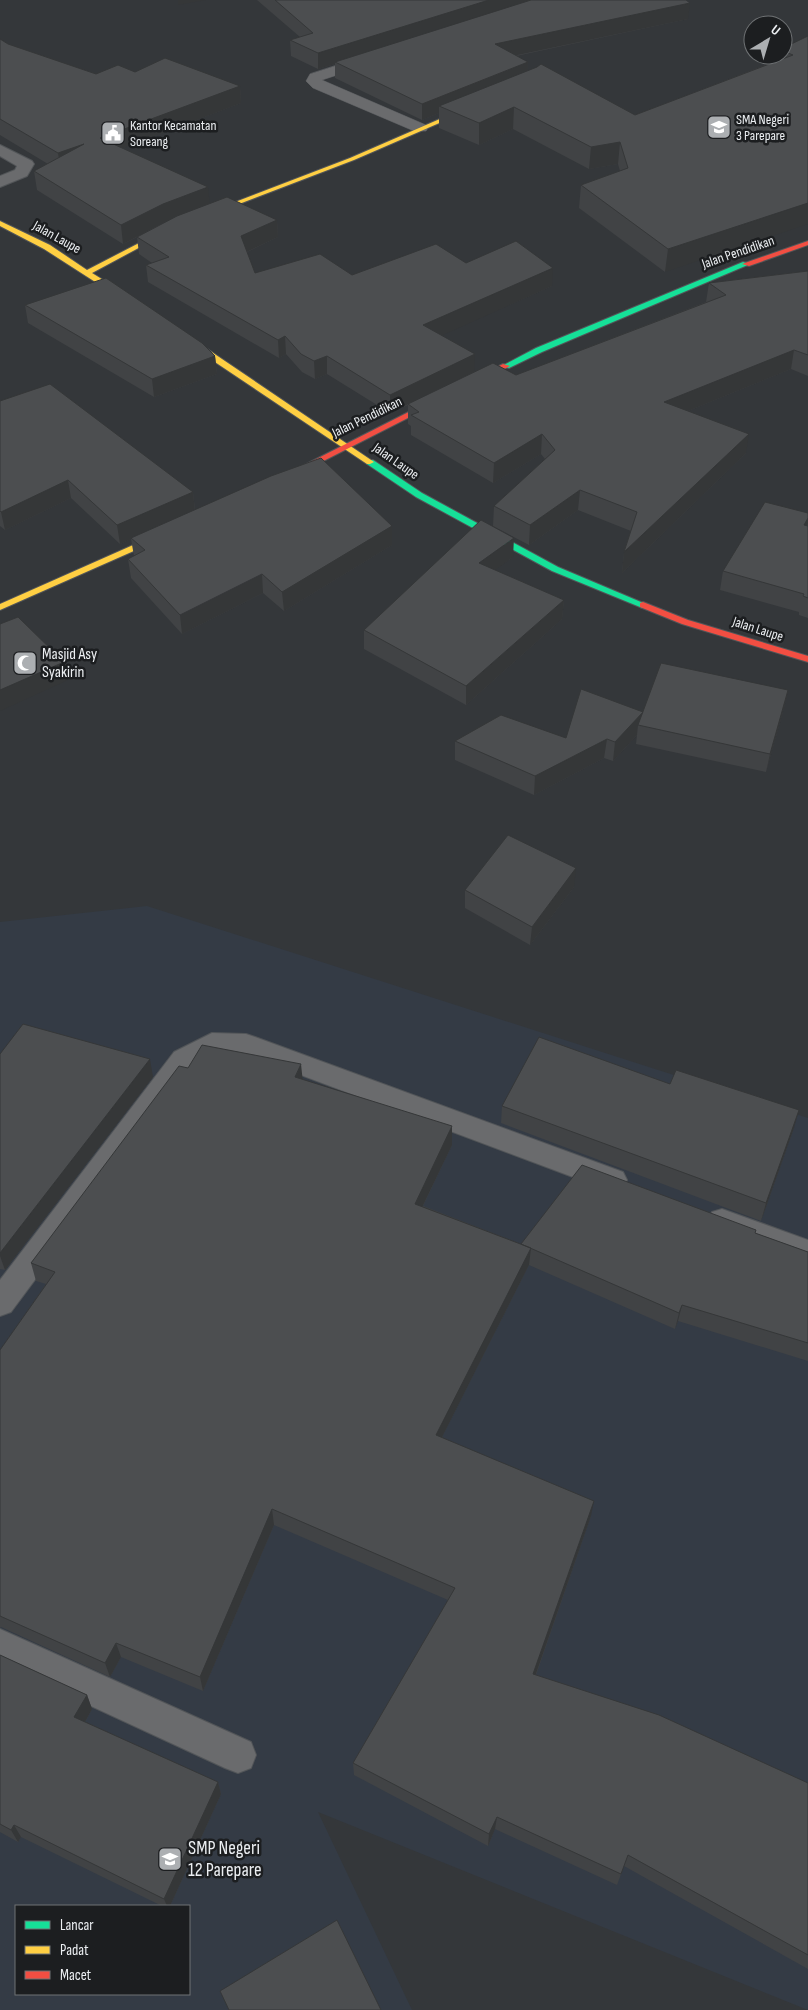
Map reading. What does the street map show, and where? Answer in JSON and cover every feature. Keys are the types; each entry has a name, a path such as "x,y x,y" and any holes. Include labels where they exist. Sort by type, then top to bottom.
{"street":[{"path":"387,54 315,77 314,81 318,85 420,128"},
{"path":"88,272 172,228 352,159 420,128 484,103"},
{"name":"Jalan Laupe","path":"0,223 47,247 145,310"},
{"name":"Jalan Pendidikan","path":"276,482 345,444 539,350 741,266 808,243"},
{"name":"Jalan Laupe","path":"177,333 419,495 556,569 685,622 808,659"},
{"path":"0,608 181,527"}],"lane":[{"path":"0,150 26,164 21,173 0,182"},
{"path":"0,1303 184,1060 212,1043 246,1044 640,1190"},
{"path":"696,1211 808,1252"},
{"path":"0,1646 238,1755"}],"shaded area":[{"path":"147,906 808,1118 808,2010 318,1812 412,2010 0,2010 0,922"}],"building":[{"path":"275,0 489,0 318,53 290,40 313,33"},
{"path":"531,0 686,0 690,3 495,44 528,62 422,104 335,62"},
{"name":"SMA Negeri 3 Parepare","path":"808,36 808,203 668,249 581,185 628,168 620,142 591,147 514,107 479,123 439,106 541,64 635,115 767,65 793,65 793,43"},
{"path":"0,39 8,44 96,74 118,65 135,72 165,58 240,86 100,138 208,187 163,204 121,225 34,171 84,144 58,153 0,119"},
{"path":"227,197 277,220 241,236 255,273 320,254 352,275 436,244 466,263 516,241 553,268 423,325 475,354 390,395 327,356 314,361 301,354 285,336 278,340 146,265 169,257 137,237 177,216"},
{"path":"808,271 808,355 794,350 664,402 749,434 624,552 637,512 580,490 530,525 494,506 555,450 542,434 494,463 411,415 419,412 408,404 493,363 516,375 726,295 709,283"},
{"path":"106,278 202,343 215,356 152,379 25,305"},
{"path":"50,384 193,492 117,525 68,480 1,512 0,401"},
{"path":"321,458 392,526 282,592 262,574 180,615 128,559 145,550 131,538 271,476"},
{"path":"765,502 808,513 808,518 804,525 808,526 808,598 803,596 804,594 723,571"},
{"path":"481,520 514,538 479,563 564,600 466,686 364,630"},
{"path":"18,617 64,662 0,690 0,624"},
{"path":"661,663 788,690 770,754 638,725"},
{"path":"581,689 643,712 615,742 607,739 535,776 455,741 501,715 566,738"},
{"path":"508,835 576,868 532,927 465,890"},
{"path":"23,1024 150,1059 0,1253 0,1054"},
{"path":"539,1037 670,1084 676,1070 799,1110 766,1203 502,1106"},
{"path":"202,1045 301,1064 295,1077 452,1126 415,1204 531,1248 436,1435 594,1501 533,1674 659,1715 808,1783 808,1955 628,1855 621,1874 497,1817 489,1834 353,1763 455,1588 272,1509 200,1677 116,1643 105,1663 0,1616 0,1350 55,1272 31,1263 179,1066 188,1068"},
{"path":"582,1165 756,1230 755,1233 808,1252 808,1343 682,1305 679,1313 521,1244"},
{"path":"0,1655 87,1695 74,1717 218,1782 164,1899 14,1825 11,1830 0,1824"},
{"path":"337,1920 381,2010 229,2010 220,1991"}],"traffic: fast":[{"path":"506,366 539,350 746,264"},
{"path":"370,462 419,495 555,569 643,605"}],"traffic: slow":[{"path":"88,272 172,228 352,159 472,107"},
{"path":"0,223 47,247 131,301"},
{"path":"185,338 370,462"},
{"path":"0,607 167,533"}],"traffic: jam":[{"path":"746,264 808,243"},
{"path":"285,477 506,366"},
{"path":"643,605 685,622 808,659"}],"place":[{"name":"SMA Negeri 3 Parepare","path":"719,127"},
{"name":"Kantor Kecamatan Soreang","path":"113,133"},
{"name":"Masjid Asy Syakirin","path":"25,663"},
{"name":"SMP Negeri 12 Parepare","path":"170,1859"}]}
